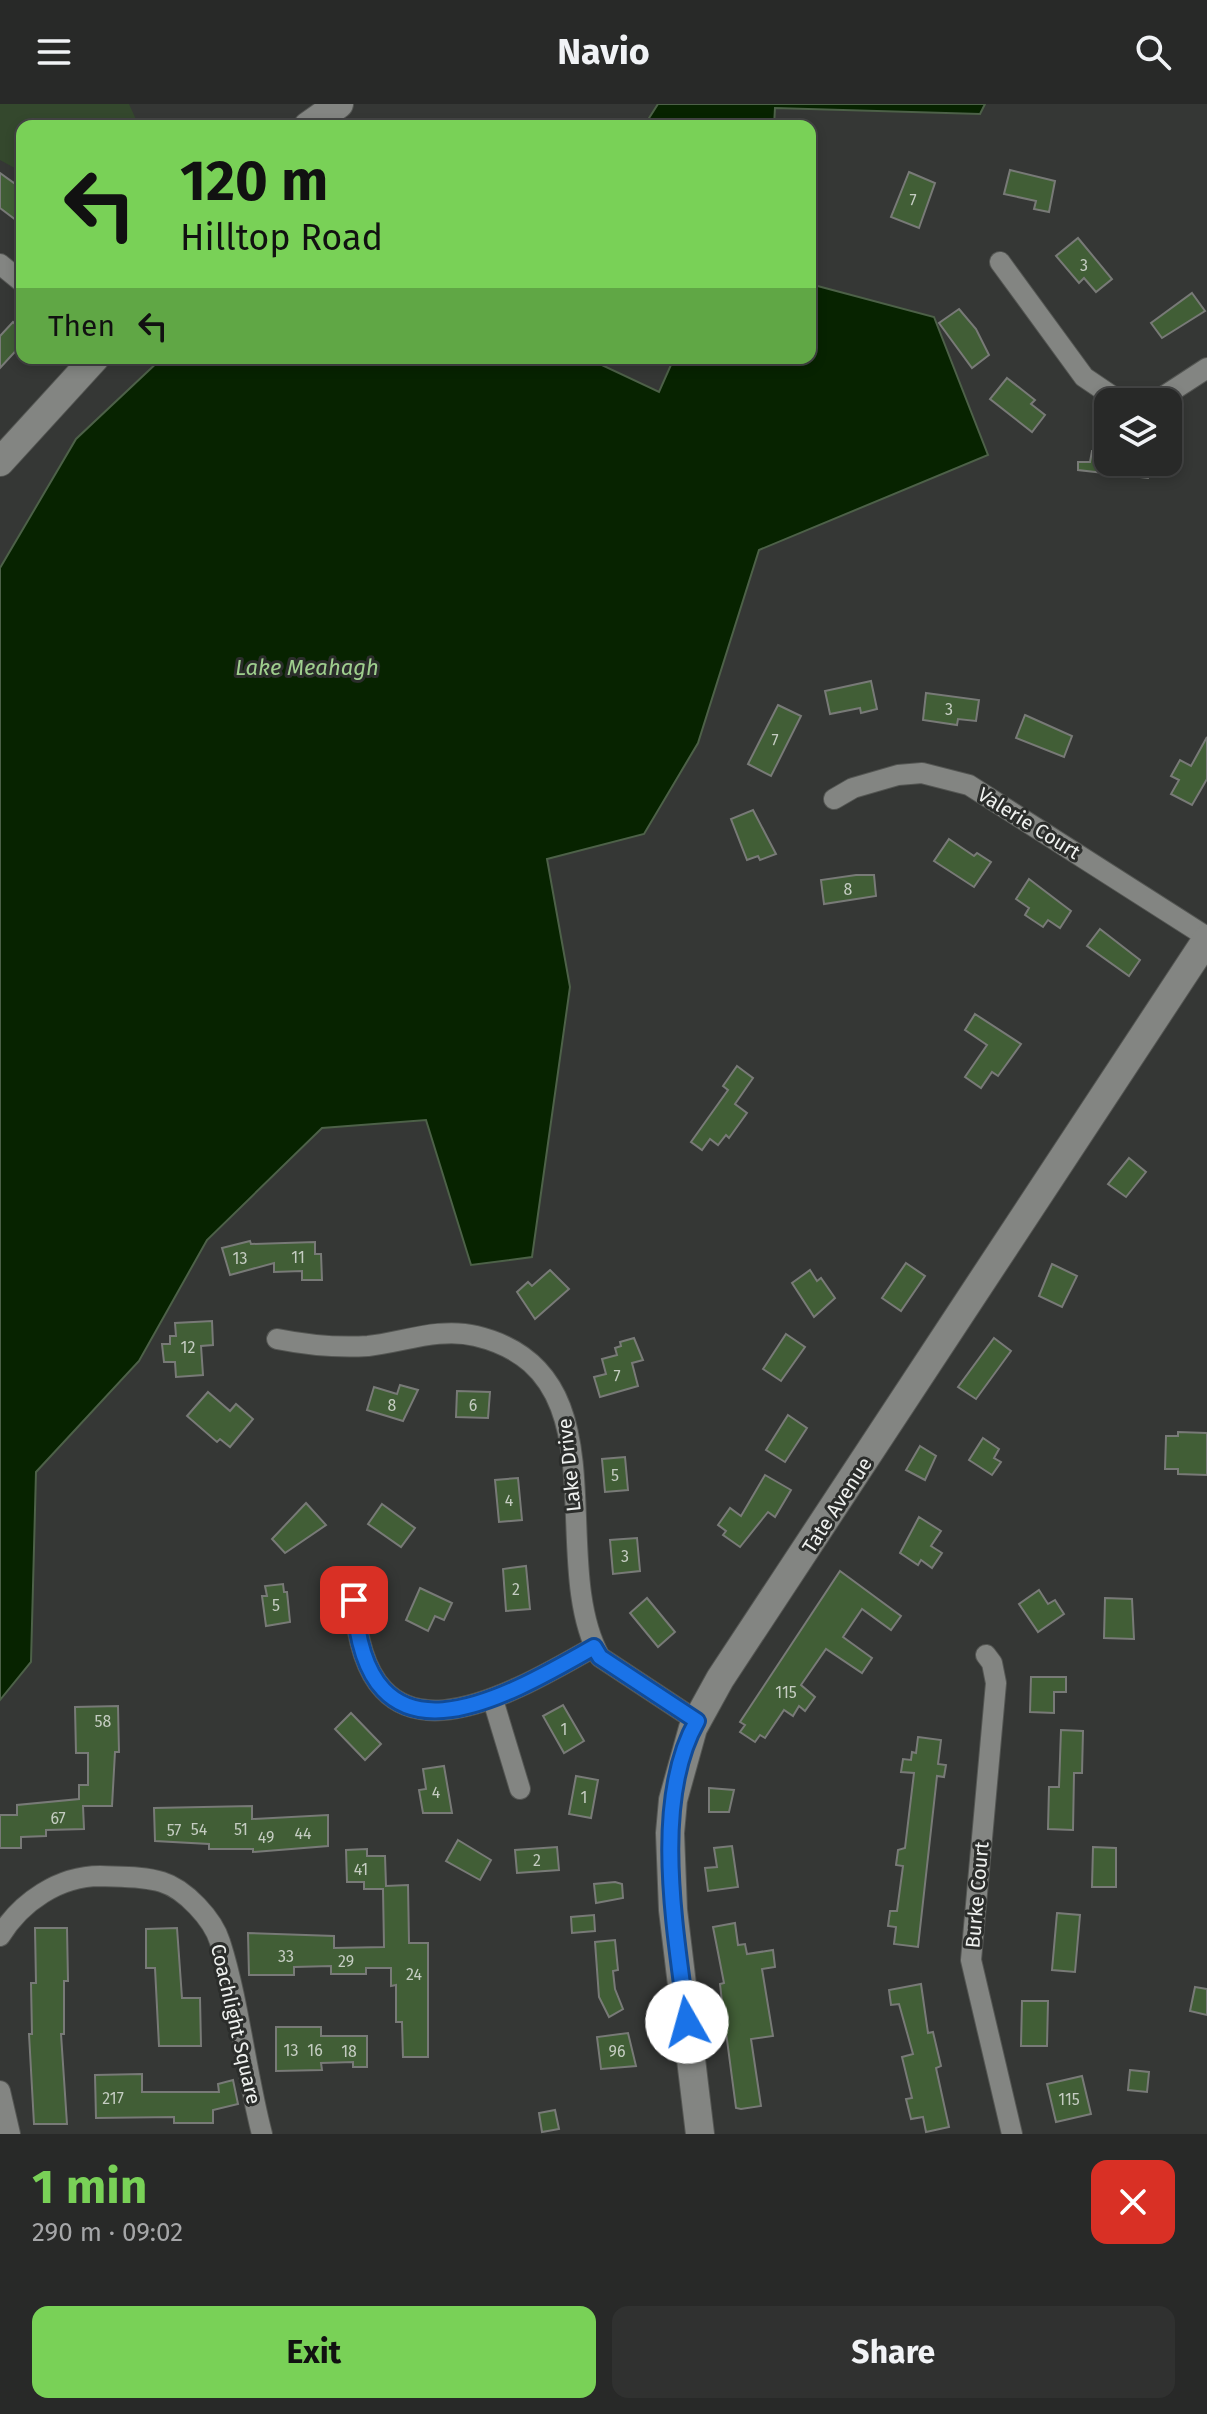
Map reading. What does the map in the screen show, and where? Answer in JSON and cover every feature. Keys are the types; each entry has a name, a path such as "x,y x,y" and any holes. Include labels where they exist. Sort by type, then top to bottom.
{"street":[{"path":"316,120 339,104"},
{"path":"1000,262 1084,377 1115,398 1158,400 1207,368"},
{"path":"0,264 16,277"},
{"path":"0,462 90,364"},
{"name":"Valerie Court","path":"834,799 853,788 898,775 922,773 969,785 1207,938"},
{"name":"Tate Avenue","path":"700,2134 673,1910 670,1833 673,1800 697,1721 720,1679 1207,938"},
{"name":"Lake Drive","path":"277,1339 316,1346 367,1346 448,1333 490,1341 529,1362 562,1403 571,1439 577,1548 587,1624 594,1647"},
{"path":"354,1600 356,1631 366,1657 381,1685 394,1698 411,1708 435,1711 469,1708 493,1700 518,1691 594,1647 600,1657 697,1721"},
{"name":"Burke Court","path":"986,1655 992,1663 996,1683 971,1960 1012,2134"},
{"path":"493,1700 520,1789"},
{"name":"Coachlight Square","path":"0,1936 24,1905 67,1880 96,1876 139,1878 163,1882 183,1894 220,1939 262,2134"},
{"path":"0,2091 10,2134"}],"shaded area":[{"path":"0,104 129,104 136,120 16,120 16,169 0,160"}],"water":[{"path":"658,104 985,104 980,114 775,108 774,120 648,120"},
{"name":"Lake Meahagh","path":"816,286 934,317 988,455 759,550 698,743 644,834 547,859 570,987 532,1257 471,1265 426,1120 322,1128 207,1240 139,1361 36,1472 31,1662 0,1700 0,568 76,439 156,364 600,364 659,392 671,364 816,364"}],"building":[{"path":"1010,170 1055,181 1049,212 1034,209 1036,201 1004,194"},
{"path":"909,172 935,183 919,228 891,217"},
{"path":"0,173 14,183 16,180 16,220 0,208"},
{"path":"1078,238 1112,279 1096,292 1084,278 1079,283 1056,256"},
{"path":"1192,293 1205,311 1162,338 1151,323"},
{"path":"959,309 976,329 989,355 972,368 939,323"},
{"path":"13,322 16,325 16,351 0,368 0,336"},
{"path":"1007,378 1035,400 1031,404 1045,415 1032,432 990,399"},
{"path":"1094,451 1094,472 1078,470 1078,462 1090,462"},
{"path":"871,681 877,709 861,713 860,708 830,714 825,691"},
{"path":"926,693 979,700 976,721 958,719 957,725 923,720"},
{"path":"778,705 801,716 771,776 748,764"},
{"path":"1025,715 1072,736 1064,757 1016,738"},
{"path":"1207,737 1207,779 1192,805 1171,794 1179,780 1171,776 1180,760 1191,766"},
{"path":"753,810 776,854 760,860 758,856 747,860 731,819"},
{"path":"949,839 974,856 977,853 991,862 974,887 934,861"},
{"path":"874,875 876,896 824,904 821,880"},
{"path":"1029,879 1071,911 1060,928 1048,920 1043,927 1025,915 1029,908 1016,899"},
{"path":"1100,929 1140,960 1129,976 1087,946"},
{"path":"975,1014 1021,1044 998,1076 992,1072 981,1088 965,1077 987,1045 965,1030"},
{"path":"737,1066 753,1078 735,1104 747,1113 729,1138 726,1135 718,1145 710,1139 702,1150 691,1142 728,1090 723,1086"},
{"path":"1129,1158 1146,1172 1126,1197 1108,1184"},
{"path":"250,1241 251,1244 315,1242 315,1254 321,1254 322,1280 302,1280 302,1271 274,1272 274,1263 230,1275 222,1248"},
{"path":"906,1263 925,1276 901,1311 882,1298"},
{"path":"1052,1264 1077,1276 1062,1307 1039,1296"},
{"path":"550,1270 569,1289 535,1319 517,1292 528,1282 532,1286"},
{"path":"810,1270 817,1281 821,1278 835,1298 814,1317 792,1283"},
{"path":"212,1321 213,1345 201,1346 203,1375 176,1377 175,1362 164,1362 162,1344 170,1344 170,1336 176,1336 175,1323"},
{"path":"786,1334 805,1347 781,1381 763,1369"},
{"path":"634,1338 643,1360 632,1363 638,1386 600,1397 594,1377 606,1374 602,1359 617,1355 615,1348 621,1346 620,1342"},
{"path":"994,1338 1011,1351 976,1399 958,1387"},
{"path":"400,1385 418,1390 403,1421 367,1410 374,1387 397,1394"},
{"path":"457,1391 490,1392 488,1418 456,1417"},
{"path":"208,1392 230,1411 236,1404 253,1419 230,1447 220,1439 217,1442 187,1416"},
{"path":"788,1415 807,1428 785,1462 766,1450"},
{"path":"1178,1432 1207,1433 1207,1475 1178,1474 1178,1469 1165,1469 1166,1436 1178,1436"},
{"path":"983,1438 999,1449 994,1458 1001,1462 992,1475 969,1460"},
{"path":"920,1446 936,1456 925,1480 906,1470"},
{"path":"625,1457 628,1490 605,1492 602,1459"},
{"path":"765,1475 791,1490 775,1517 768,1512 740,1547 723,1535 726,1531 718,1525 730,1508 741,1516"},
{"path":"518,1478 522,1520 499,1522 495,1480"},
{"path":"306,1503 326,1525 285,1553 272,1539"},
{"path":"382,1504 415,1528 401,1547 368,1524"},
{"path":"919,1517 941,1531 931,1546 942,1553 932,1568 921,1560 918,1565 900,1553"},
{"path":"637,1538 640,1571 613,1574 610,1540"},
{"path":"526,1566 530,1609 506,1611 503,1569"},
{"path":"840,1571 901,1616 891,1630 862,1609 843,1637 872,1658 862,1673 826,1649 801,1685 815,1697 805,1711 799,1706 793,1716 784,1710 765,1738 760,1735 755,1742 740,1732 745,1725 740,1722"},
{"path":"283,1584 284,1592 287,1592 290,1622 266,1626 262,1596 267,1596 265,1586"},
{"path":"420,1588 452,1603 444,1620 435,1616 428,1631 406,1620"},
{"path":"1039,1590 1048,1604 1055,1600 1064,1614 1038,1632 1019,1604"},
{"path":"647,1598 675,1632 658,1647 630,1613"},
{"path":"1105,1598 1132,1599 1134,1639 1104,1638"},
{"path":"1031,1677 1066,1677 1066,1692 1054,1692 1054,1713 1030,1712"},
{"path":"563,1705 584,1741 564,1753 543,1716"},
{"path":"118,1706 119,1752 115,1752 112,1806 83,1806 84,1829 46,1830 46,1836 21,1837 21,1848 0,1848 0,1815 17,1815 17,1805 79,1799 79,1785 88,1785 88,1753 76,1753 75,1707"},
{"path":"351,1713 381,1744 365,1760 335,1729"},
{"path":"1061,1730 1083,1731 1082,1773 1074,1773 1073,1830 1048,1829 1049,1787 1059,1787"},
{"path":"918,1737 941,1740 938,1764 946,1765 944,1777 937,1776 918,1947 894,1944 896,1927 888,1926 890,1911 897,1911 903,1866 896,1865 898,1850 905,1848 914,1773 901,1772 903,1759 911,1760 912,1752 916,1753"},
{"path":"444,1766 452,1813 423,1813 419,1790 426,1789 423,1769"},
{"path":"576,1776 598,1780 591,1818 569,1814"},
{"path":"709,1788 734,1790 729,1812 709,1812"},
{"path":"252,1806 252,1819 328,1815 328,1846 253,1852 253,1849 209,1849 209,1844 155,1841 154,1808"},
{"path":"458,1840 491,1860 480,1880 446,1861"},
{"path":"732,1846 738,1887 708,1891 705,1868 717,1867 714,1848"},
{"path":"557,1847 559,1870 517,1873 515,1850"},
{"path":"1093,1847 1116,1848 1116,1887 1092,1887"},
{"path":"367,1849 367,1856 385,1856 386,1886 408,1885 409,1943 428,1943 428,2057 403,2057 402,2022 396,2022 396,1985 391,1986 391,1968 366,1968 366,1974 331,1974 331,1966 294,1967 294,1975 249,1975 248,1933 334,1936 334,1948 384,1947 383,1889 364,1889 364,1882 347,1882 346,1850"},
{"path":"594,1884 622,1884 623,1898 596,1903"},
{"path":"1057,1913 1080,1915 1075,1972 1052,1970"},
{"path":"594,1915 595,1931 572,1933 571,1917"},
{"path":"735,1923 738,1945 745,1944 747,1954 773,1950 775,1967 762,1969 773,2036 751,2039 761,2106 741,2109 736,2108 720,1984 724,1983 713,1927"},
{"path":"35,1928 67,1928 68,1981 64,1981 64,2034 61,2034 67,2124 34,2124 29,2034 32,2034 31,1983 36,1983"},
{"path":"177,1928 182,1998 200,1998 201,2046 159,2046 155,1968 146,1968 146,1929"},
{"path":"615,1940 618,1970 613,1971 615,1989 623,2009 609,2017 599,1997 595,1942"},
{"path":"921,1984 928,2033 933,2032 941,2066 936,2068 949,2127 926,2132 923,2117 911,2119 906,2099 912,2098 902,2057 913,2054 899,2004 891,2005 889,1990"},
{"path":"1195,1987 1207,1989 1207,2015 1190,2011"},
{"path":"1022,2001 1048,2001 1047,2046 1021,2046"},
{"path":"276,2027 321,2027 321,2036 367,2036 367,2067 353,2067 353,2062 321,2063 322,2070 276,2071"},
{"path":"628,2033 636,2066 601,2069 597,2037"},
{"path":"1130,2070 1149,2072 1147,2092 1128,2090"},
{"path":"142,2074 142,2092 219,2092 218,2084 233,2080 238,2104 213,2110 213,2123 174,2123 174,2117 96,2118 95,2075"},
{"path":"1082,2076 1091,2114 1056,2122 1047,2084"},
{"path":"555,2110 559,2129 542,2132 539,2113"}],"route":[{"path":"354,1600 356,1631 366,1657 381,1685 394,1698 411,1708 435,1711 469,1708 518,1691 594,1647 600,1657 697,1721 673,1800 670,1833 673,1910 687,2022"}]}
